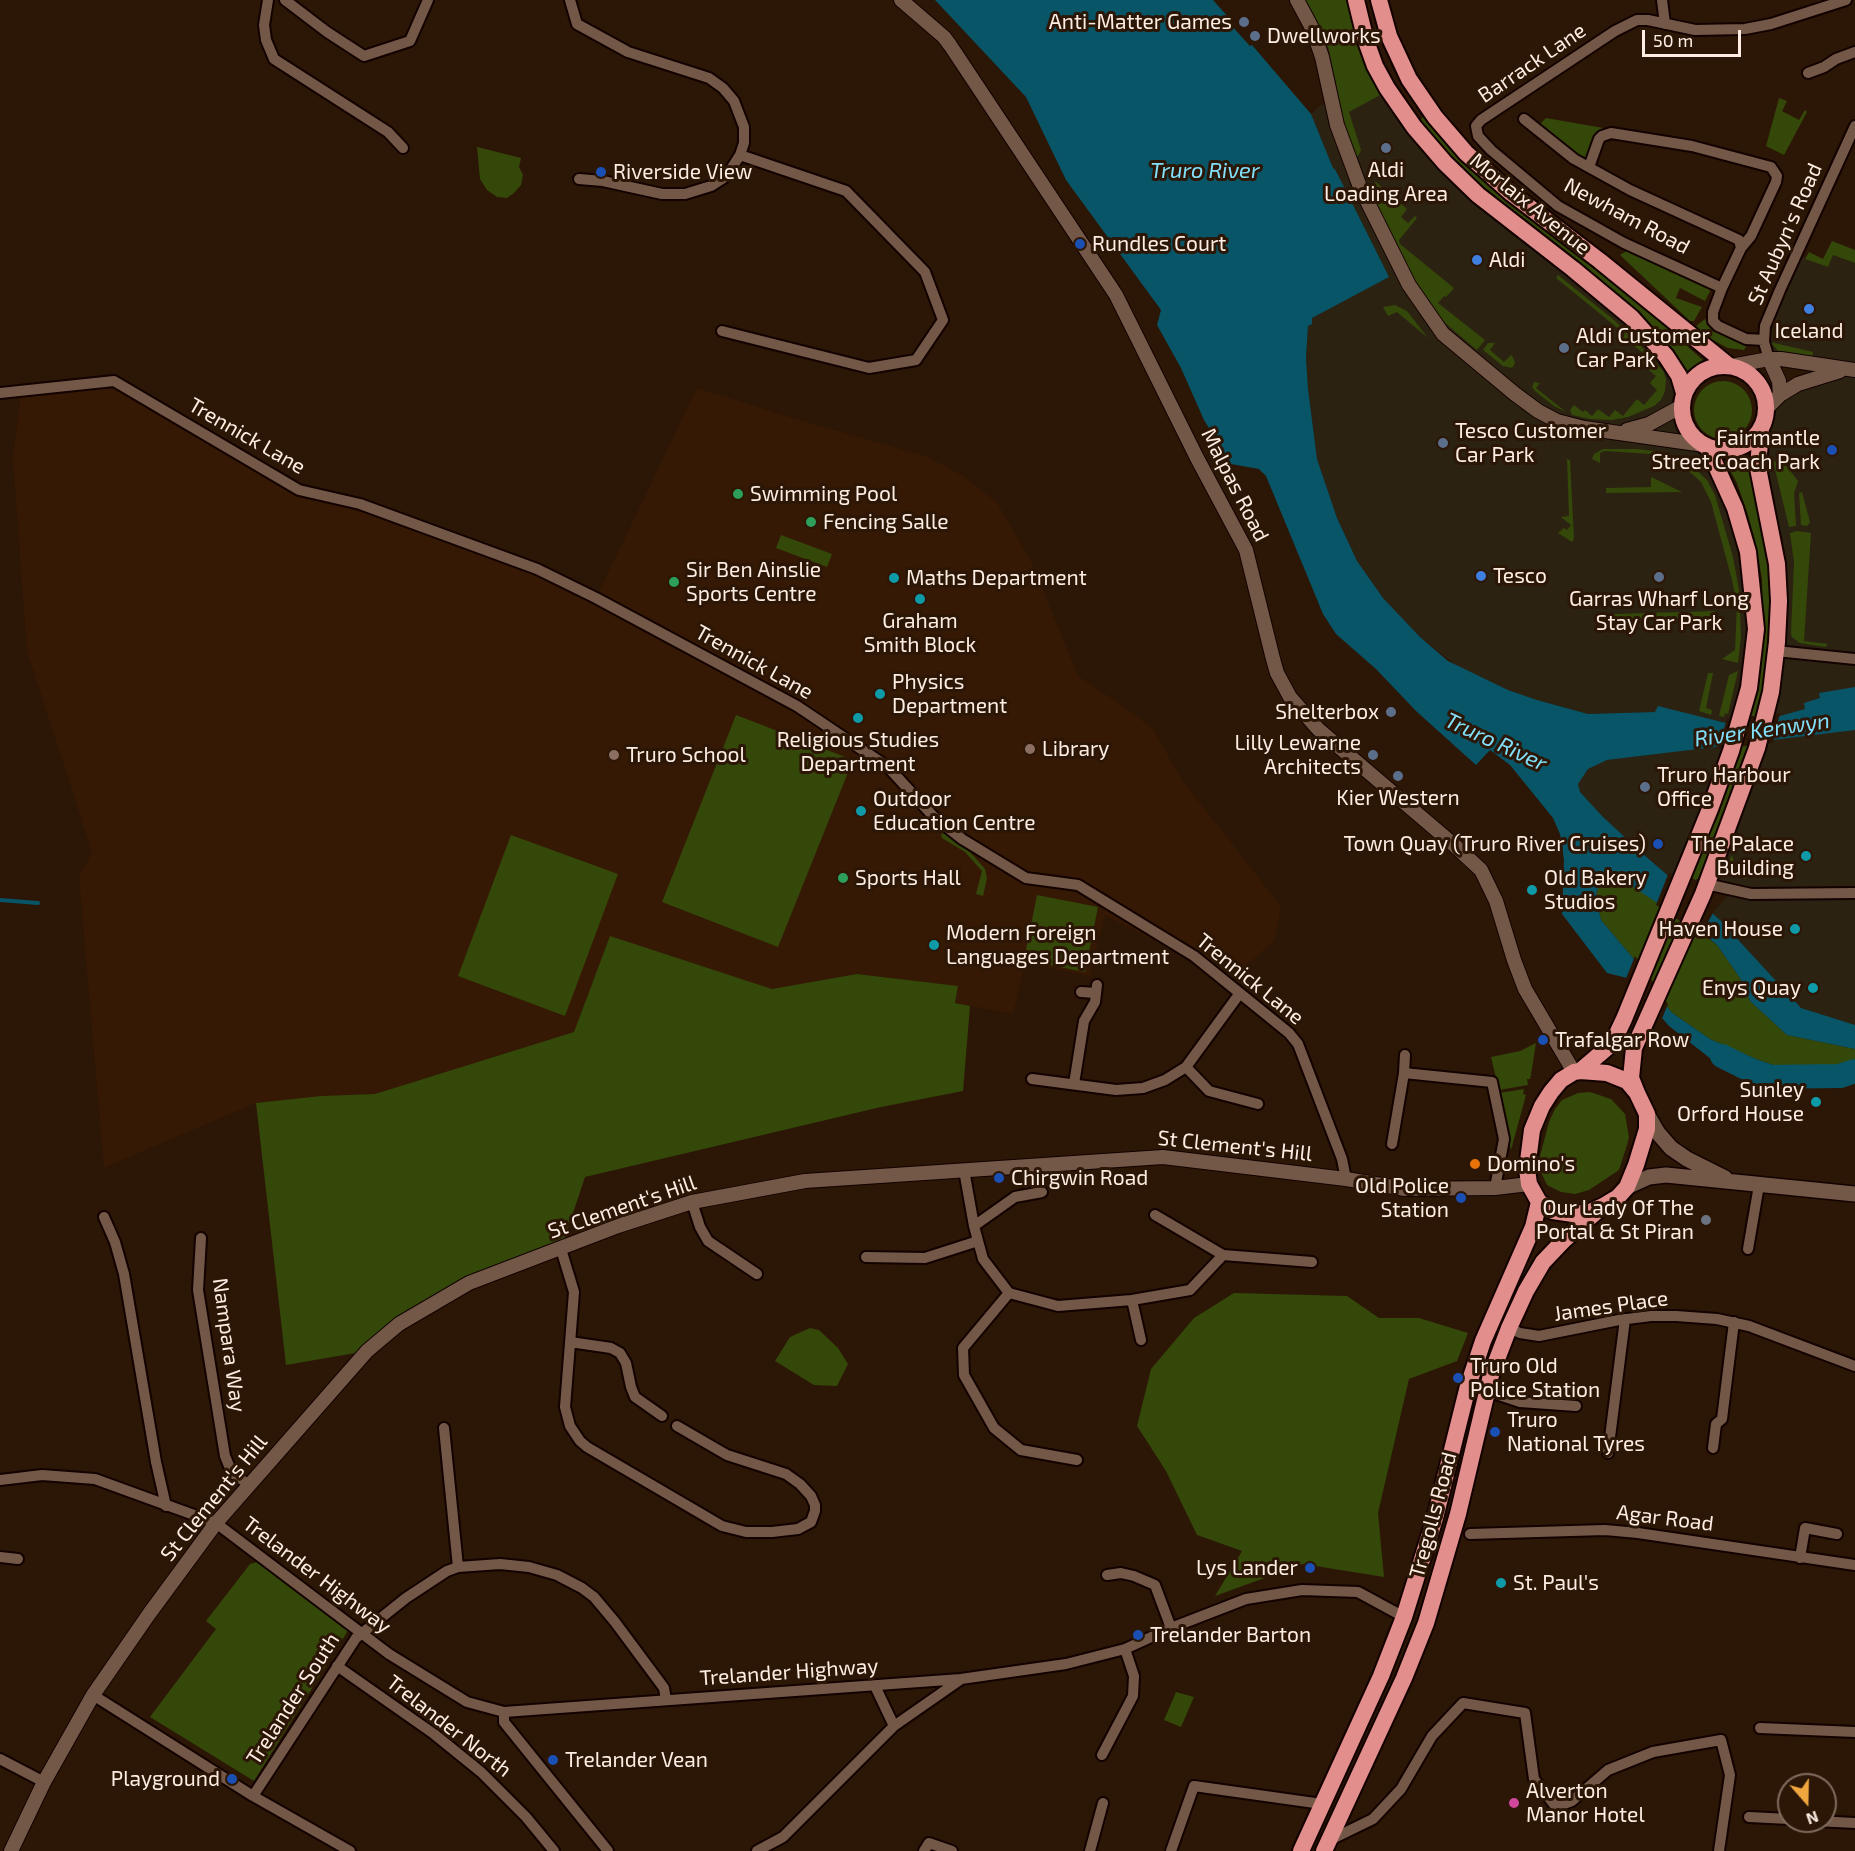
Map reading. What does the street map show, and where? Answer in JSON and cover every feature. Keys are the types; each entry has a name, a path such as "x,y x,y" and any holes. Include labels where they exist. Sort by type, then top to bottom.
{"highway":[{"name":"Morlaix Avenue","path":"1356,0 1375,66 1414,127 1445,163 1478,195 1632,318 1666,356 1680,376 1683,400"},
{"name":"Morlaix Avenue","path":"1379,0 1389,36 1409,79 1428,108 1466,153 1511,193 1729,365"},
{"path":"1729,365 1750,374 1759,384 1765,396 1766,409 1761,428 1758,468 1777,564 1779,623 1767,710 1757,748 1705,889 1634,1048 1630,1072 1632,1083 1647,1114 1644,1143 1627,1187 1618,1197 1590,1212 1573,1214 1553,1211 1539,1202 1529,1184 1527,1169 1532,1130 1551,1092 1561,1080 1577,1071 1608,1047 1615,1038 1683,876 1731,751 1749,688 1755,644 1752,577 1748,552 1736,508 1705,446 1690,433 1685,424 1683,400 1696,376 1705,370 1729,365"},
{"path":"1705,446 1717,449 1737,448 1755,437 1761,428"},
{"path":"1577,1071 1607,1073 1627,1081 1637,1093"},
{"name":"Tregolls Road","path":"1301,1851 1381,1676 1404,1617 1435,1518 1468,1386 1483,1341 1533,1227 1539,1202"},
{"name":"Tregolls Road","path":"1326,1846 1422,1634 1458,1514 1486,1391 1509,1328 1526,1291 1543,1262 1603,1206"},
{"path":"1404,1617 1412,1620 1414,1618 1440,1542 1458,1514"}],"main road":[{"path":"1647,1114 1658,1133 1671,1148 1730,1181"},
{"path":"1627,1187 1649,1177 1666,1175 1855,1194"}],"street":[{"path":"268,0 264,25 266,40 274,59 388,132 404,148"},
{"path":"285,0 327,32 364,56 410,41 428,0"},
{"path":"570,0 577,24 628,52 709,78 723,88 734,101 744,127 744,143 740,155 725,177 711,186 685,194 662,194 603,181 579,179"},
{"name":"Malpas Road","path":"901,0 944,37 950,45 1116,295 1197,458 1246,550 1277,673 1290,697 1318,729 1481,870 1496,901 1525,989 1577,1071"},
{"path":"1297,0 1312,28 1320,51 1344,148 1365,200 1409,285 1443,334 1515,394 1548,417 1574,427 1705,446"},
{"path":"1662,0 1665,24"},
{"name":"Barrack Lane","path":"1481,120 1630,22 1643,19 1706,31 1745,29 1771,24 1846,0"},
{"path":"1808,73 1855,52"},
{"name":"Newham Road","path":"1524,119 1566,154 1630,190 1737,239 1741,248"},
{"name":"Newham Road","path":"1481,120 1475,129 1480,139 1512,169 1558,206 1624,243 1722,288"},
{"name":"St Aubyn's Road","path":"1769,359 1764,340 1765,326 1780,290 1850,149 1855,126"},
{"name":"Newham Road","path":"1589,167 1599,139 1611,133 1692,146 1770,167 1776,173 1776,182 1751,236 1741,248 1713,312 1716,324 1746,339 1764,340"},
{"path":"722,331 869,368 916,360 943,320 925,272 846,191 740,155"},
{"path":"1769,359 1779,381 1780,395"},
{"path":"1729,365 1781,359 1850,370"},
{"path":"1766,409 1780,395 1798,384 1850,370"},
{"name":"Trennick Lane","path":"0,393 114,381 298,490 360,504 537,569 596,598 797,706 880,760 933,816 962,839 1026,878 1078,885 1194,956 1289,1033 1298,1044 1342,1159 1346,1179"},
{"path":"1616,432 1648,424 1683,400"},
{"path":"1776,651 1855,659"},
{"path":"1705,889 1751,894 1855,893"},
{"path":"1074,1084 1084,1022 1095,1002 1096,989 1081,992"},
{"path":"1032,1079 1116,1090 1143,1088 1165,1080 1186,1067 1240,993"},
{"path":"1392,1144 1405,1055"},
{"path":"1186,1067 1209,1091 1258,1104"},
{"path":"1404,1072 1492,1082 1504,1139 1495,1188"},
{"name":"St Clement's Hill","path":"11,1851 44,1782 93,1695 216,1523 367,1351 399,1324 469,1283 618,1226 692,1202 805,1181 1163,1157 1346,1179 1405,1189 1495,1188 1529,1184"},
{"path":"964,1170 974,1226 983,1259 1009,1293 1058,1306 1132,1300 1190,1290 1223,1255"},
{"path":"1748,1249 1759,1185"},
{"path":"974,1226 1015,1197 1041,1192"},
{"path":"692,1202 700,1227 708,1241 757,1274"},
{"path":"1155,1215 1223,1255 1312,1262"},
{"path":"104,1217 115,1242 124,1274 156,1462 166,1506"},
{"name":"Nampara Way","path":"201,1238 198,1290 225,1456 232,1473 248,1484"},
{"path":"866,1257 925,1258 978,1240"},
{"path":"561,1249 574,1292 566,1407 567,1417 574,1434 587,1447 723,1526 746,1532 772,1532 798,1528 811,1522 815,1511 813,1501 804,1488 793,1479 786,1474 727,1455 677,1426"},
{"path":"1009,1293 963,1348 964,1375 994,1428 1021,1450 1077,1460"},
{"path":"1132,1300 1141,1340"},
{"name":"James Place","path":"1509,1328 1529,1335 1544,1335 1625,1319 1676,1316 1734,1322 1855,1366"},
{"path":"1608,1453 1625,1319"},
{"path":"1713,1448 1716,1424 1722,1419 1734,1322"},
{"path":"570,1341 611,1348 620,1353 626,1363 635,1396 662,1416"},
{"path":"1486,1391 1520,1402 1576,1406"},
{"path":"444,1428 458,1567"},
{"name":"Trelander Highway","path":"0,1480 42,1475 95,1479 216,1523 361,1634 455,1695 480,1707 504,1712 962,1679 1066,1664 1125,1649 1246,1599 1302,1590 1358,1592 1404,1617"},
{"path":"1800,1558 1805,1528 1838,1534"},
{"name":"Agar Road","path":"1470,1534 1605,1530 1662,1536 1855,1565"},
{"path":"0,1557 18,1559"},
{"name":"Trelander South","path":"253,1796 356,1638 406,1598 441,1575 458,1567 500,1564 529,1566 557,1575 582,1588 594,1597 615,1622 664,1688 666,1700"},
{"path":"1107,1575 1134,1576 1155,1585 1172,1628"},
{"path":"1102,1755 1133,1696 1134,1676 1125,1649"},
{"name":"Trelander North","path":"337,1666 434,1734 481,1772 526,1817 555,1851"},
{"path":"757,1851 783,1838 894,1726 962,1679"},
{"path":"875,1686 894,1726"},
{"path":"93,1695 253,1796 350,1851"},
{"path":"1326,1846 1373,1819 1401,1790 1432,1736 1463,1704 1525,1713 1534,1779 1556,1807 1572,1802 1608,1770 1653,1752 1721,1740 1730,1775 1719,1851"},
{"name":"Trelander North","path":"504,1712 504,1722 609,1851"},
{"path":"1760,1728 1855,1731"},
{"path":"0,1759 44,1782"},
{"path":"1171,1851 1194,1786 1322,1804"},
{"path":"1090,1851 1103,1803"},
{"path":"1749,1817 1777,1818"},
{"path":"1837,1823 1855,1824"},
{"path":"924,1851 929,1843 952,1851"}],"shaded area":[{"path":"1297,0 1356,0 1400,108 1573,269 1679,376 1682,415 1685,424 1690,433 1704,445 1752,577 1741,721 1726,723 1658,706 1656,712 1588,714 1508,690 1457,666 1420,637 1383,598 1357,561 1337,518 1317,459 1306,358 1308,326 1312,324 1350,202 1311,114 1321,105 1332,102"},
{"path":"1796,254 1828,267 1833,255 1855,263 1855,1025 1801,1008 1726,926 1711,914 1731,892 1706,884 1757,748 1776,651 1759,450 1766,409 1834,372 1769,359 1764,342"},
{"name":"Truro School","path":"114,381 299,490 360,504 596,598 697,388 928,457 965,477 998,504 1032,563 1078,676 1153,729 1182,780 1280,905 1279,921 1273,942 1229,980 1105,915 1090,976 1025,963 1013,1014 955,1003 958,986 857,974 772,989 610,937 574,1032 375,1094 321,1096 256,1103 104,1168 79,877 92,852 27,651 13,460 21,391"},
{"path":"1734,744 1679,885 1603,817 1578,787 1579,781 1588,769 1607,760"}],"green space":[{"path":"1305,0 1348,0 1358,42 1382,94 1349,112 1361,150 1358,156 1355,156 1346,132 1329,50"},
{"path":"1779,98 1787,101 1782,111 1799,120 1805,110 1807,112 1784,155 1766,146"},
{"path":"1423,117 1459,160 1484,182 1624,290 1705,362 1687,372 1655,331 1610,288 1497,202 1457,165 1419,121"},
{"path":"1546,118 1609,129 1596,137 1587,158 1583,159 1538,126"},
{"path":"477,147 521,158 519,167 523,175 521,185 507,198 497,197 487,190 480,179"},
{"path":"1376,182 1407,209 1401,217 1408,223 1415,216 1417,218 1399,240 1400,244 1454,288 1438,303 1485,340 1477,350 1445,323 1424,298 1369,191 1369,186"},
{"path":"1832,241 1855,250 1855,263 1833,255 1828,267 1805,259 1809,252 1823,259"},
{"path":"1628,250 1712,287 1705,301 1680,288 1676,298 1702,307 1694,321 1690,321 1620,255"},
{"path":"1558,275 1614,320 1664,372 1665,391 1661,400 1654,406 1628,417 1611,420 1572,415 1570,410 1574,405 1592,416 1598,409 1609,417 1615,410 1623,416 1637,399 1644,405 1657,390 1650,383 1656,376 1637,360 1643,353 1627,340 1623,344 1620,342 1625,334 1556,278"},
{"path":"1395,305 1407,311 1428,338 1397,312 1388,316 1383,307"},
{"path":"1705,319 1713,331 1747,345 1744,350 1728,348 1695,327"},
{"path":"1770,342 1813,352 1812,359 1780,353"},
{"path":"1488,343 1495,343 1490,350 1504,362 1511,355 1513,357 1515,363 1512,368 1503,366 1483,350"},
{"path":"1723,381 1739,386 1747,394 1752,410 1747,426 1739,434 1723,439 1707,434 1699,426 1694,410 1699,394 1707,386"},
{"path":"1534,382 1540,383 1536,388 1566,412 1535,391 1532,387"},
{"path":"1603,449 1661,452 1690,464 1707,480 1715,495 1733,557 1739,590 1741,636 1738,663 1722,659 1735,650 1737,605 1711,502 1701,482 1672,461 1651,454 1605,451 1600,453 1600,463 1592,459 1594,454"},
{"path":"1567,459 1570,460 1574,539 1572,542 1558,533 1564,528 1567,530 1571,525 1561,517 1569,516"},
{"path":"1752,460 1752,484 1768,556 1771,619 1764,683 1756,719 1748,720 1763,636 1762,579 1747,512 1729,468"},
{"path":"1773,461 1784,463 1798,481 1794,493 1796,526 1789,527"},
{"path":"1651,477 1682,492 1606,493 1606,488 1651,487"},
{"path":"1802,492 1810,522 1807,526 1801,525 1799,493"},
{"path":"1797,531 1811,533 1804,641 1828,644 1825,647 1800,643 1792,637 1791,633 1794,562 1790,533"},
{"path":"781,535 832,554 827,567 776,548"},
{"path":"1715,611 1715,617 1614,619 1614,614"},
{"path":"1738,671 1728,714 1725,713 1724,717 1719,716 1729,675"},
{"path":"1708,673 1713,673 1706,708 1712,710 1711,715 1699,711"},
{"path":"736,715 853,760 778,947 662,902"},
{"path":"1748,745 1702,877 1695,880 1690,876 1741,746"},
{"path":"945,833 964,845 985,869 987,878 983,896 976,894 982,871 965,852 942,838 941,834"},
{"path":"511,835 618,874 565,1016 458,976"},
{"path":"1732,855 1734,862 1749,868 1746,879 1730,871 1728,862"},
{"path":"1611,877 1620,878 1658,902 1717,945 1740,978 1750,1001 1787,1035 1855,1049 1855,1061 1794,1072 1710,1039 1671,1012 1633,958 1601,920 1596,897 1597,890 1604,880"},
{"path":"1037,895 1098,907 1085,972 1024,960"},
{"path":"610,936 772,989 857,974 958,986 955,1003 970,1006 963,1091 881,1107 585,1177 561,1249 469,1283 367,1351 286,1365 256,1103 321,1096 375,1094 574,1032"},
{"path":"1536,1043 1530,1079 1527,1079 1528,1085 1499,1090 1491,1057 1520,1051"},
{"path":"1524,1089 1523,1094 1526,1095 1511,1150 1499,1093"},
{"path":"1590,1092 1611,1099 1625,1114 1629,1137 1627,1145 1619,1170 1589,1190 1575,1194 1561,1192 1547,1185 1539,1168 1549,1122 1562,1100 1578,1093"},
{"path":"1234,1293 1347,1296 1379,1318 1419,1318 1468,1333 1457,1361 1409,1379 1378,1513 1384,1577 1303,1564 1215,1596 1242,1551 1197,1535 1166,1471 1137,1426 1151,1369 1194,1318"},
{"path":"810,1328 819,1330 838,1348 848,1364 837,1386 814,1385 775,1361 790,1337"},
{"path":"260,1561 349,1629 254,1781 150,1717 216,1629 206,1621 250,1564"},
{"path":"1176,1692 1194,1697 1181,1727 1164,1720"}],"water":[{"name":"Truro River","path":"935,0 1213,0 1231,20 1230,24 1250,46 1252,45 1311,114 1333,168 1389,277 1312,318 1312,324 1308,326 1306,358 1308,389 1317,459 1337,518 1357,561 1383,598 1420,637 1448,661 1508,690 1588,714 1655,712 1658,706 1726,723 1780,716 1805,709 1804,703 1820,698 1819,693 1855,687 1855,730 1607,760 1588,769 1578,784 1580,792 1603,817 1720,920 1801,1008 1855,1025 1855,1049 1787,1035 1750,1001 1740,978 1717,945 1700,931 1627,883 1616,877 1608,878 1597,890 1596,897 1601,920 1633,958 1671,1012 1710,1039 1794,1072 1855,1061 1855,1071 1824,1076 1778,1078 1711,1059 1669,1026 1627,978 1607,973 1562,914 1564,860 1560,834 1553,818 1510,765 1490,750 1476,765 1336,634 1323,614 1266,476 1259,469 1231,464 1204,420 1181,368 1157,325 1161,310 1066,180 1026,97"}],"pier":[{"path":"1780,713 1773,743 1718,749 1727,719"},
{"path":"1669,872 1714,911 1701,935 1656,905"},
{"path":"1635,956 1668,1004 1661,1021 1625,981"}],"waterway":[{"path":"0,900 38,903"},
{"path":"1722,1056 1764,1077 1840,1076 1855,1071"}],"place":[{"name":"Anti-Matter Games","path":"1244,22"},
{"name":"Dwellworks","path":"1255,36"},
{"name":"Aldi Loading Area","path":"1386,148"},
{"name":"Riverside View","path":"601,172"},
{"name":"Rundles Court","path":"1080,244"},
{"name":"Aldi","path":"1477,260"},
{"name":"Iceland","path":"1809,309"},
{"name":"Aldi Customer Car Park","path":"1564,348"},
{"name":"Tesco Customer Car Park","path":"1443,443"},
{"name":"Fairmantle Street Coach Park","path":"1832,450"},
{"name":"Swimming Pool","path":"738,494"},
{"name":"Fencing Salle","path":"811,522"},
{"name":"Tesco","path":"1481,576"},
{"name":"Garras Wharf Long Stay Car Park","path":"1659,577"},
{"name":"Maths Department","path":"894,578"},
{"name":"Sir Ben Ainslie Sports Centre","path":"674,582"},
{"name":"Graham Smith Block","path":"920,599"},
{"name":"Physics Department","path":"880,694"},
{"name":"Shelterbox","path":"1391,712"},
{"name":"Religious Studies Department","path":"858,718"},
{"name":"Library","path":"1030,749"},
{"name":"Truro School","path":"614,755"},
{"name":"Lilly Lewarne Architects","path":"1373,755"},
{"name":"Kier Western","path":"1398,776"},
{"name":"Truro Harbour Office","path":"1645,787"},
{"name":"Outdoor Education Centre","path":"861,811"},
{"name":"Town Quay (Truro River Cruises)","path":"1658,844"},
{"name":"The Palace Building","path":"1806,856"},
{"name":"Sports Hall","path":"843,878"},
{"name":"Old Bakery Studios","path":"1532,890"},
{"name":"Haven House","path":"1795,929"},
{"name":"Modern Foreign Languages Department","path":"934,945"},
{"name":"Enys Quay","path":"1813,988"},
{"name":"Trafalgar Row","path":"1543,1040"},
{"name":"Sunley Orford House","path":"1816,1102"},
{"name":"Domino's","path":"1475,1164"},
{"name":"Chirgwin Road","path":"999,1178"},
{"name":"Old Police Station","path":"1461,1198"},
{"name":"Our Lady Of The Portal & St Piran","path":"1706,1220"},
{"name":"Truro Old Police Station","path":"1458,1378"},
{"name":"Truro National Tyres","path":"1495,1432"},
{"name":"Lys Lander","path":"1310,1568"},
{"name":"St. Paul's","path":"1501,1583"},
{"name":"Trelander Barton","path":"1138,1635"},
{"name":"Trelander Vean","path":"553,1760"},
{"name":"Playground","path":"232,1779"},
{"name":"Alverton Manor Hotel","path":"1514,1803"}],"water label":[{"name":"River Kenwyn","path":"1762,730"}]}
